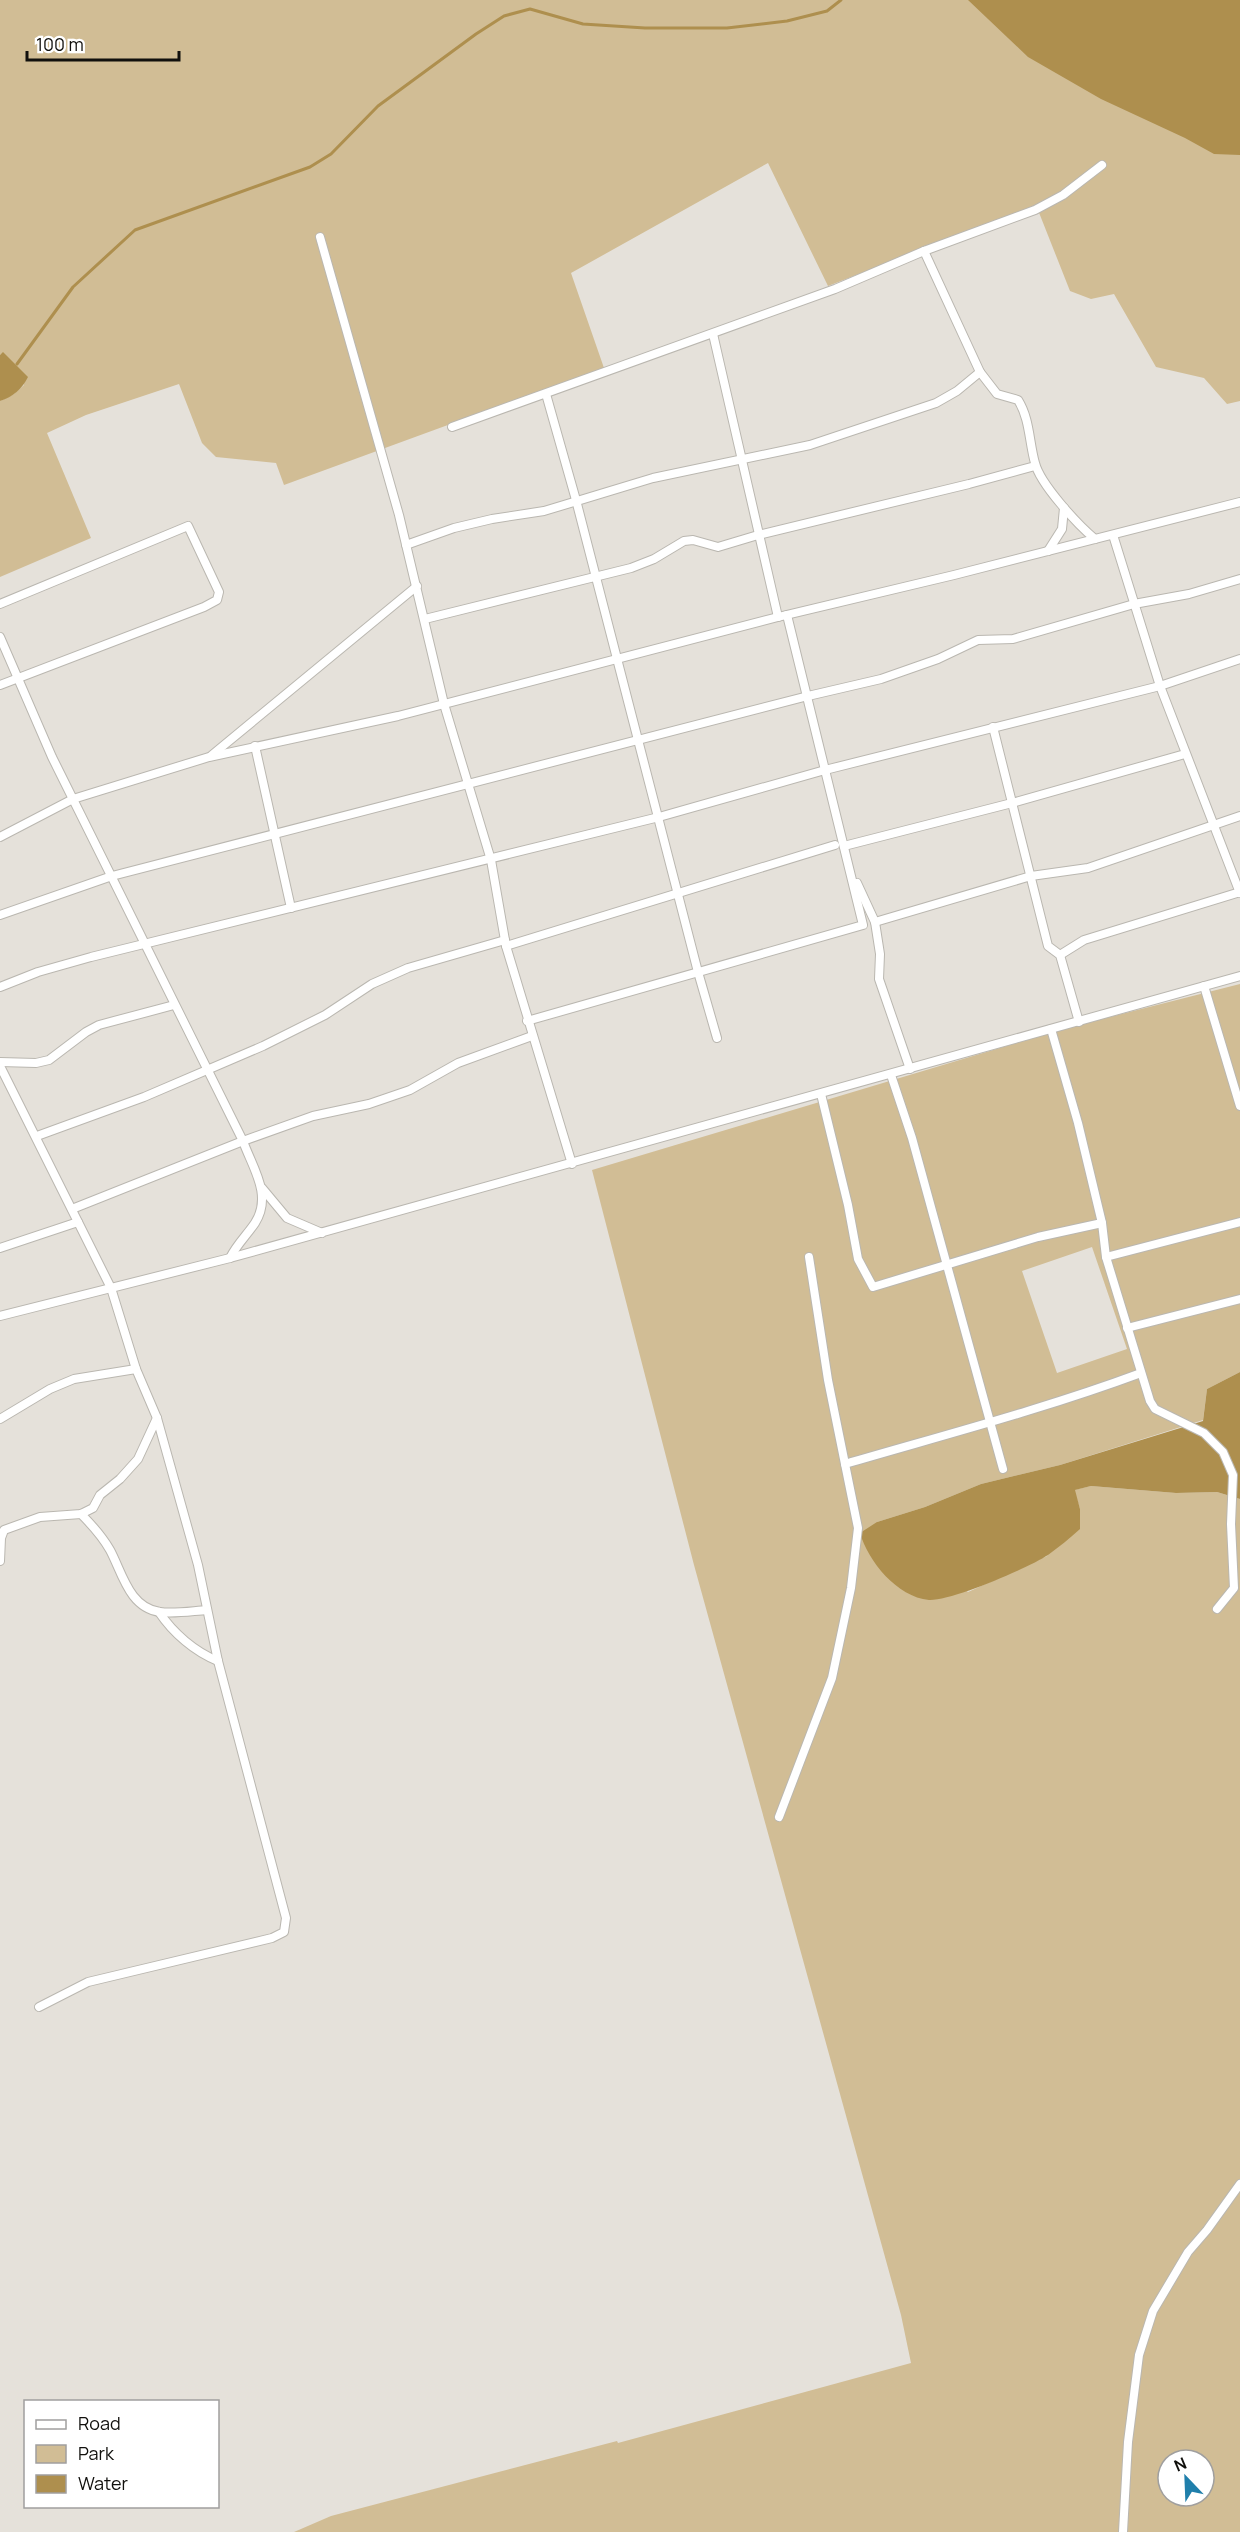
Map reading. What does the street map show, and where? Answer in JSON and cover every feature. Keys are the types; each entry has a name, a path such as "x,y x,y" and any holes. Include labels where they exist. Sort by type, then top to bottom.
{"street":[{"path":"452,427 835,289 924,251 1035,210 1063,195 1102,165"},
{"path":"320,237 399,514 444,704 491,860 506,943 527,1021 572,1164"},
{"path":"924,251 980,372 997,394 1018,400 1022,406 1035,466 1072,519 1095,539"},
{"path":"527,1021 863,925 808,696 758,535 713,334"},
{"path":"406,545 454,528 544,511 653,478 810,445 936,403 957,391 980,372"},
{"path":"546,394 717,1038"},
{"path":"424,619 631,568 654,559 684,541 693,540 718,547 1035,466"},
{"path":"0,837 73,799 209,757 444,704 783,616 1240,502"},
{"path":"1048,551 1062,529 1064,507"},
{"path":"0,604 188,526 219,592 217,600 204,607 0,685"},
{"path":"1060,955 1084,940 1240,892 1160,686 1113,535"},
{"path":"0,915 112,876 881,679 938,659 978,640 1013,639 1134,604 1189,594 1240,579"},
{"path":"209,757 417,586"},
{"path":"0,637 52,757 243,1141 262,1188 287,1218 322,1233"},
{"path":"0,987 38,972 145,944 491,860 659,817 825,770 1160,686 1240,659"},
{"path":"993,727 1048,946 1060,955 1079,1022"},
{"path":"255,746 291,908"},
{"path":"37,1136 208,1071 325,1015 372,984 408,968 678,895 840,846 1012,803 1185,754"},
{"path":"825,770 843,816 840,846 875,922 880,954 879,979 910,1069"},
{"path":"875,922 1031,876 1088,868 1240,816"},
{"path":"0,1316 322,1233 1240,976"},
{"path":"1204,986 1240,1106"},
{"path":"39,2007 88,1982 272,1938 284,1932 286,1918 218,1661 198,1565 157,1418 136,1368 111,1287 0,1064 36,1063 49,1060 99,1025 174,1005"},
{"path":"1051,1029 1078,1123 1102,1223 1106,1257 1150,1401 1155,1409 1204,1433 1223,1452 1233,1475 1231,1524 1234,1588 1217,1609"},
{"path":"72,1209 243,1141 313,1116 369,1104 410,1090 458,1063 532,1036"},
{"path":"891,1075 912,1138 1004,1469"},
{"path":"821,1094 848,1206 858,1259 873,1287 1038,1237 1102,1223"},
{"path":"230,1258 236,1245 256,1220 262,1202 262,1188"},
{"path":"0,1248 78,1222"},
{"path":"1106,1257 1240,1222"},
{"path":"779,1816 832,1678 851,1588 858,1528 828,1380 809,1257"},
{"path":"1127,1328 1240,1299"},
{"path":"0,1419 32,1399 74,1379 136,1368"},
{"path":"845,1464 992,1422 1141,1373"},
{"path":"0,1561 1,1538 4,1530 40,1518 81,1514 93,1508 100,1495 138,1460 157,1418"},
{"path":"81,1514 96,1527 110,1550 129,1592 145,1606 159,1612 207,1610"},
{"path":"159,1612 166,1623 201,1654 218,1661"},
{"path":"1123,2532 1128,2442 1136,2377 1139,2355 1153,2311 1188,2252 1240,2184"}],"green space":[{"path":"0,0 1240,0 1240,401 1227,404 1204,378 1156,367 1114,294 1091,299 1070,291 1036,205 828,286 768,163 571,273 604,368 284,485 276,463 216,457 202,443 179,384 86,415 47,433 91,538 0,577 0,401 14,394 24,385 3,353 0,355"},
{"path":"1240,984 1240,1372 1207,1389 1203,1420 1060,1465 981,1484 925,1507 877,1522 968,1592 1047,1556 1080,1509 1074,1490 1091,1486 1176,1493 1217,1492 1240,1499 1240,2532 294,2532 331,2516 617,2441 618,2443 911,2363 901,2315 694,1565 592,1170 1070,1027","holes":["1092,1247 1127,1349 1057,1373 1022,1271"]}],"water":[{"path":"968,0 1240,0 1240,155 1214,154 1101,99 1028,57"},
{"path":"3,352 28,377 17,392 0,401 0,355"},
{"path":"1240,1372 1240,1499 1217,1492 1176,1493 1091,1486 1075,1490 1080,1509 1080,1529 1048,1555 1008,1575 971,1590 940,1599 929,1600 917,1597 895,1585 877,1566 864,1544 860,1533 877,1522 925,1507 981,1484 1060,1465 1203,1421 1207,1389"}],"waterway":[{"path":"17,364 73,287 135,230 310,167 331,154 378,106 504,16 530,9 583,24 645,28 727,28 787,21 827,11 841,0"}]}
